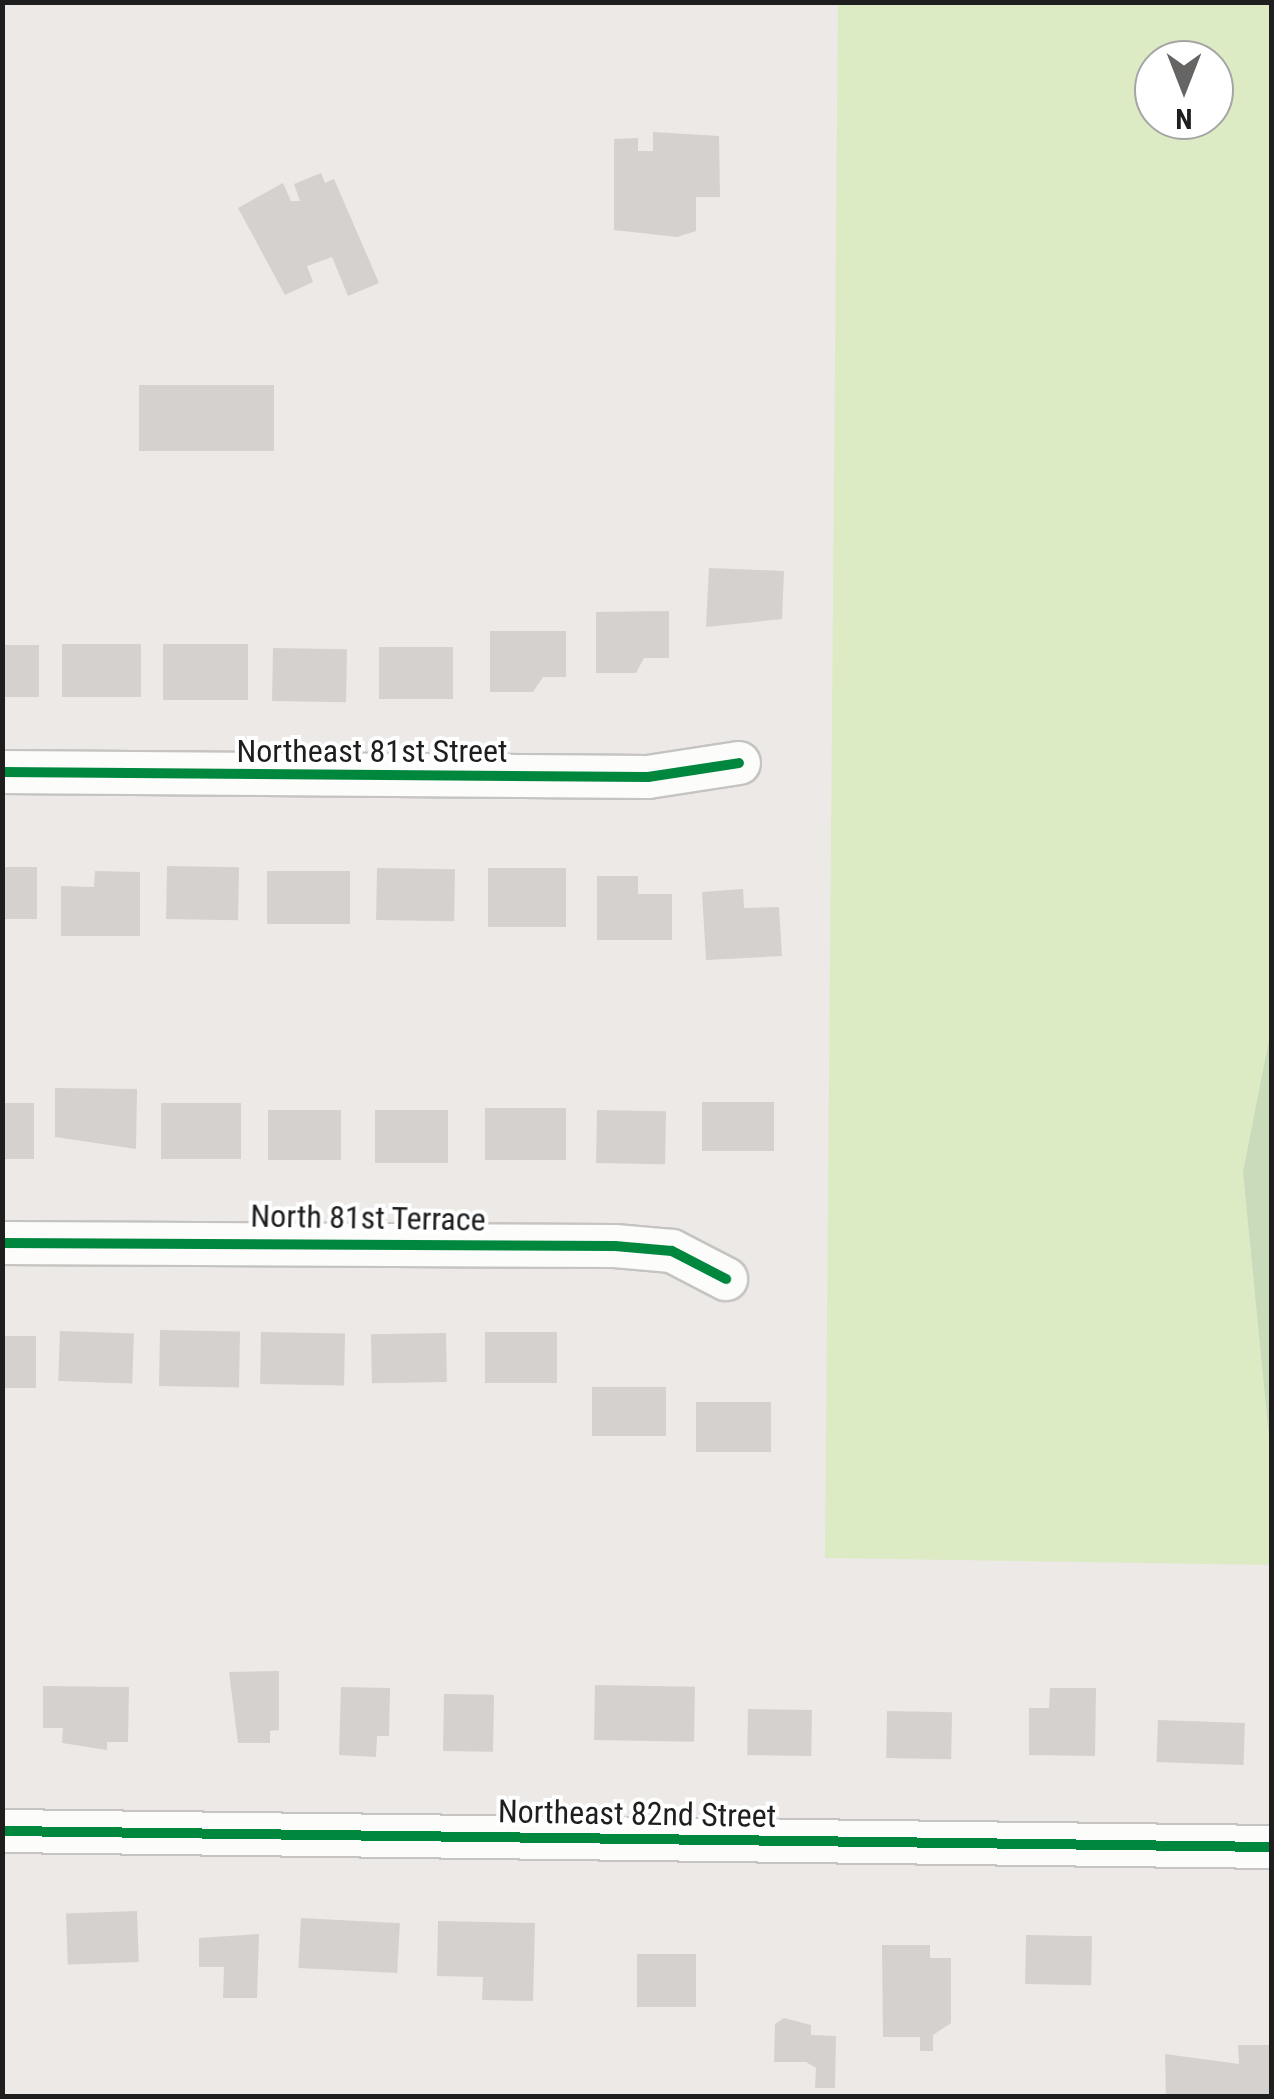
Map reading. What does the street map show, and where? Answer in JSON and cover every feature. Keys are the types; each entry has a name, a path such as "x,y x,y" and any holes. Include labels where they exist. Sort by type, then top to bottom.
{"street":[{"name":"Northeast 81st Street","path":"2,772 648,777 740,763"},
{"name":"North 81st Terrace","path":"2,1243 615,1246 672,1251 726,1279"},
{"name":"Northeast 82nd Street","path":"2,1831 1272,1847"}],"green space":[{"path":"838,3 1271,3 1272,1030 1243,1172 1271,1458 1271,1565 825,1558"},
{"path":"1271,1030 1271,1458 1243,1172"}],"building":[{"path":"653,132 719,136 720,197 696,197 696,231 677,237 614,230 614,139 638,138 638,151 653,151"},
{"path":"321,173 325,183 334,179 379,283 348,296 332,257 307,266 313,282 285,295 238,208 283,183 291,201 300,201 294,184"},
{"path":"139,385 274,385 274,451 139,451"},
{"path":"709,568 784,571 782,619 706,627"},
{"path":"669,611 669,658 644,658 636,673 596,673 596,612"},
{"path":"490,631 566,631 566,677 543,677 533,692 490,692"},
{"path":"62,644 141,644 141,697 62,697"},
{"path":"163,644 248,644 248,700 163,700"},
{"path":"2,645 39,645 39,697 2,697"},
{"path":"379,647 453,647 453,699 379,699"},
{"path":"273,648 347,649 346,702 272,701"},
{"path":"167,866 239,867 238,920 166,919"},
{"path":"2,867 37,867 37,919 2,919"},
{"path":"377,868 455,869 454,921 376,920"},
{"path":"488,868 566,868 566,927 488,927"},
{"path":"95,871 140,872 140,936 61,936 61,886 94,887"},
{"path":"267,871 350,871 350,924 267,924"},
{"path":"597,876 638,876 638,894 672,894 672,940 597,940"},
{"path":"743,889 744,908 779,907 782,956 706,960 702,892"},
{"path":"55,1088 137,1089 136,1149 55,1137"},
{"path":"702,1102 774,1102 774,1151 702,1151"},
{"path":"2,1103 34,1103 34,1159 2,1159"},
{"path":"161,1103 241,1103 241,1159 161,1159"},
{"path":"485,1108 566,1108 566,1160 485,1160"},
{"path":"268,1110 341,1110 341,1160 268,1160"},
{"path":"375,1110 448,1110 448,1163 375,1163"},
{"path":"597,1110 666,1111 665,1164 596,1163"},
{"path":"160,1330 240,1331 239,1387 159,1386"},
{"path":"60,1331 134,1334 132,1384 58,1381"},
{"path":"261,1332 345,1333 344,1385 260,1384"},
{"path":"485,1332 557,1332 557,1383 485,1383"},
{"path":"446,1333 447,1382 372,1383 371,1334"},
{"path":"2,1336 36,1336 36,1388 2,1388"},
{"path":"592,1387 666,1387 666,1436 592,1436"},
{"path":"696,1402 771,1402 771,1452 696,1452"},
{"path":"279,1671 279,1730 270,1731 270,1743 238,1743 229,1672"},
{"path":"595,1685 695,1687 694,1742 594,1740"},
{"path":"43,1686 129,1687 128,1742 107,1742 107,1750 62,1743 63,1728 43,1728"},
{"path":"341,1687 390,1688 389,1736 377,1736 376,1757 339,1755"},
{"path":"1050,1688 1096,1688 1095,1756 1029,1755 1029,1708 1049,1708"},
{"path":"444,1694 494,1695 493,1752 443,1751"},
{"path":"748,1709 812,1710 811,1756 747,1755"},
{"path":"887,1711 952,1712 951,1759 886,1758"},
{"path":"1158,1720 1245,1723 1243,1765 1157,1762"},
{"path":"137,1911 139,1962 68,1964 66,1913"},
{"path":"301,1918 400,1923 397,1973 298,1968"},
{"path":"438,1921 535,1923 533,2001 482,2000 483,1977 437,1976"},
{"path":"259,1934 257,1998 223,1998 224,1967 199,1967 199,1938"},
{"path":"1026,1935 1092,1936 1091,1985 1025,1984"},
{"path":"882,1945 930,1945 930,1958 951,1958 951,2023 933,2035 933,2051 920,2051 920,2037 883,2037"},
{"path":"637,1954 696,1954 696,2007 637,2007"},
{"path":"784,2018 811,2025 811,2035 836,2036 835,2088 815,2088 816,2068 806,2062 774,2062 775,2024"},
{"path":"1238,2045 1269,2045 1269,2096 1166,2096 1165,2054 1239,2064"}],"cycle path":[{"path":"2,772 648,777 739,763"},
{"path":"2,1243 615,1246 672,1251 726,1279"},
{"path":"2,1831 1272,1847"}]}
